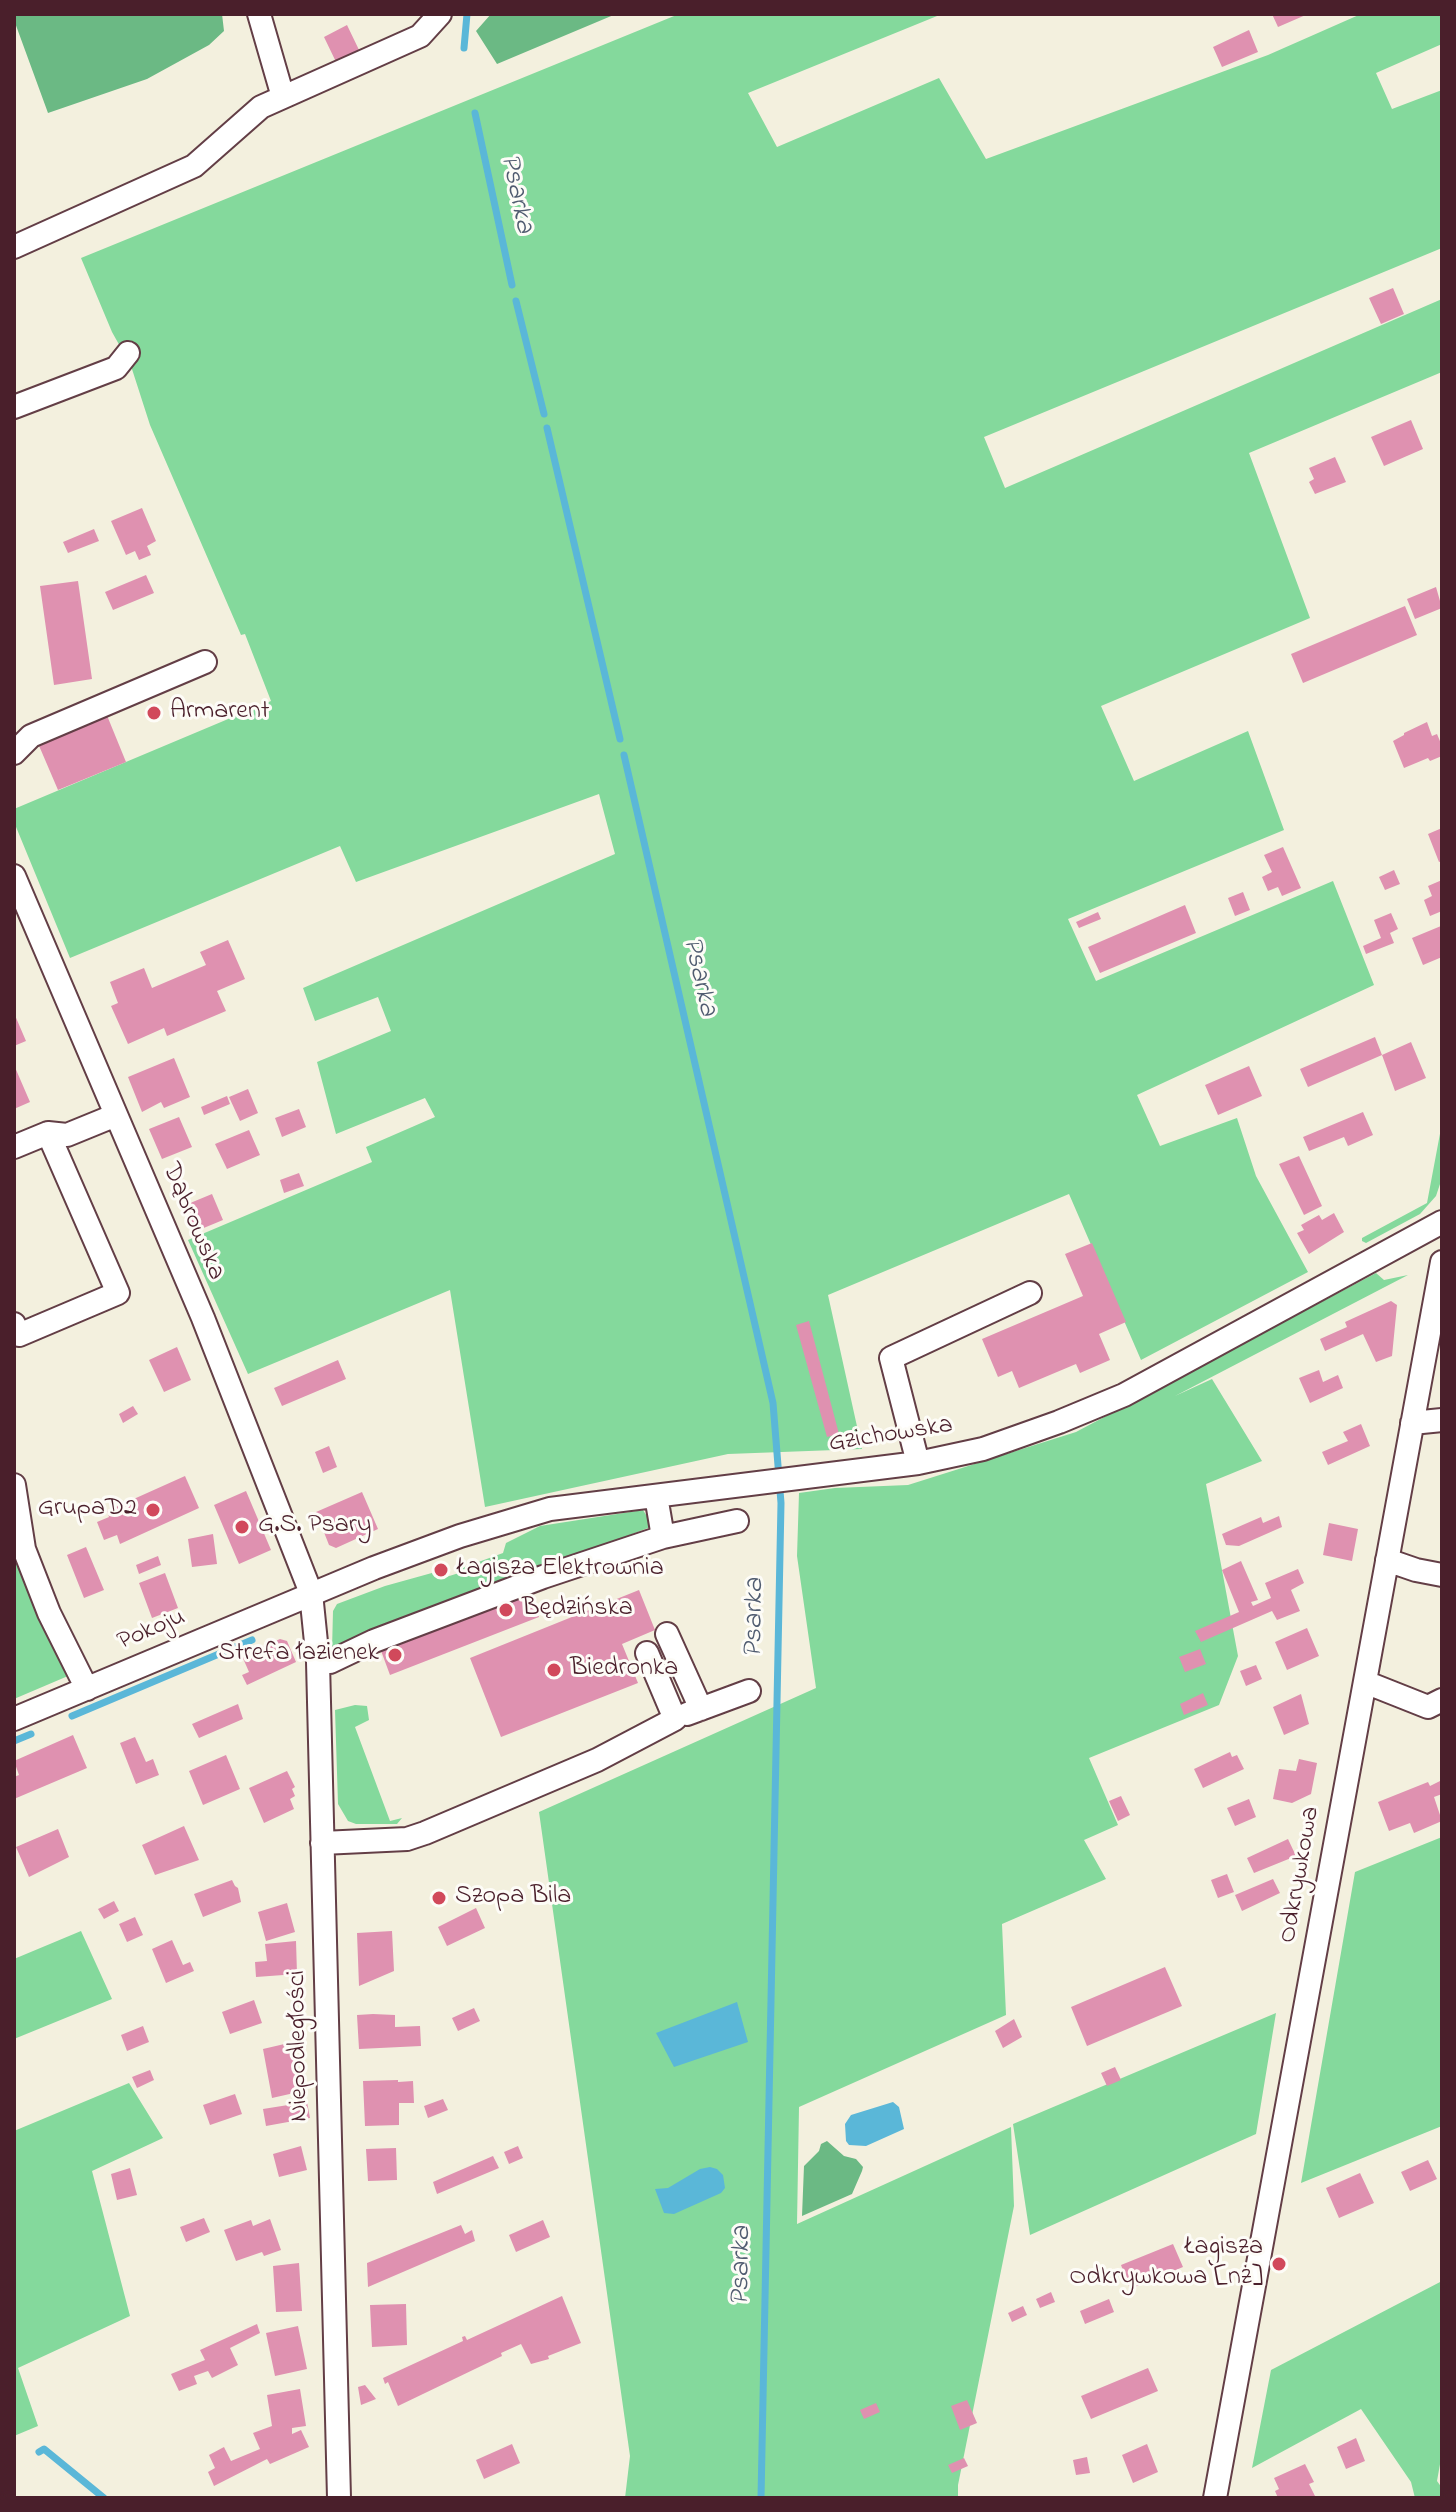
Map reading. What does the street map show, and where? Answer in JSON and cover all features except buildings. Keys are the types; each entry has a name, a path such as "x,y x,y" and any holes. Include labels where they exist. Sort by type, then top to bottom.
{"street":[{"path":"259,14 283,97"},
{"path":"14,247 194,166 261,107 420,36 440,14"},
{"path":"14,407 116,368 128,353"},
{"path":"14,753 31,736 205,662"},
{"name":"Dąbrowska","path":"14,876 203,1318 311,1593"},
{"path":"14,1147 48,1133 67,1135 116,1115"},
{"path":"14,1324 19,1335 118,1293 48,1133"},
{"name":"Gzichowska","path":"311,1593 460,1536 550,1509 918,1463 983,1449 1124,1395 1442,1222"},
{"name":"Odkrywkowa","path":"1215,2498 1412,1423 1435,1341 1442,1262"},
{"path":"918,1463 891,1358 1030,1293"},
{"path":"1412,1423 1442,1420"},
{"path":"14,1485 24,1549 49,1613 87,1689"},
{"path":"656,1496 663,1537"},
{"path":"318,1662 330,1662 374,1641 543,1577 663,1537 737,1521"},
{"path":"1387,1560 1442,1575"},
{"name":"Niepodległości","path":"311,1593 318,1662 339,2498"},
{"name":"Pokoju","path":"14,1719 311,1593"},
{"path":"667,1634 701,1709"},
{"path":"647,1653 675,1719"},
{"path":"1365,1682 1428,1707 1442,1700"},
{"path":"322,1843 407,1839 425,1833 597,1760 675,1719 749,1691"}],"green space":[{"path":"15,14 222,14 224,31 209,45 147,79 48,113 14,20"},
{"path":"491,14 616,14 497,64 476,31"},
{"path":"679,14 942,14 748,93 777,147 939,78 986,159 1268,55 1361,14 1442,14 1442,44 1376,73 1392,109 1442,90 1442,248 984,437 1005,488 1442,299 1442,372 1249,453 1310,618 1101,706 1134,781 1248,731 1284,830 1068,919 1096,981 1333,881 1374,985 1137,1095 1160,1146 1237,1118 1256,1176 1308,1272 1141,1360 1069,1194 828,1295 862,1449 728,1454 485,1507 450,1290 248,1374 188,1240 372,1162 366,1147 435,1117 425,1098 336,1134 317,1062 391,1031 378,997 315,1021 303,988 615,854 599,794 356,882 340,846 70,958 14,822 14,809 271,701 245,634 241,635 150,425 131,366 112,332 81,258"},
{"path":"1442,1123 1442,1178 1436,1196 1420,1214 1366,1243 1362,1241 1362,1238 1427,1203"},
{"path":"1376,1273 1384,1280 1408,1275 1175,1396 1212,1379 1262,1461 1206,1484 1238,1656 1219,1705 1089,1758 1118,1825 1084,1840 1106,1879 1002,1924 1006,2015 799,2107 797,2224 1011,2127 1014,2206 958,2485 958,2498 625,2498 630,2456 539,1812 816,1688 797,1556 799,1493 908,1485 1076,1432"},
{"path":"643,1510 653,1526 332,1650 333,1611 337,1604 439,1571 443,1578 462,1572 462,1568 503,1553 506,1543 540,1526"},
{"path":"14,1553 68,1676 14,1699"},
{"path":"355,1705 367,1706 369,1720 355,1727 390,1821 402,1818 397,1824 356,1824 348,1821 338,1804 335,1710"},
{"path":"1442,1837 1442,2126 1301,2183 1355,1872"},
{"path":"81,1931 112,1999 14,2039 14,1959"},
{"path":"1276,2013 1256,2134 1030,2235 1013,2124"},
{"path":"129,2083 163,2138 92,2171 130,2316 18,2368 38,2426 14,2436 14,2131"},
{"path":"827,2141 844,2156 856,2159 863,2167 862,2171 852,2194 802,2216 804,2166"},
{"path":"1442,2281 1442,2453 1437,2481 1442,2488 1442,2498 1415,2498 1411,2482 1361,2409 1252,2468 1271,2370"}],"water":[{"path":"737,2002 748,2042 674,2067 656,2033"},
{"path":"893,2102 899,2107 904,2129 866,2146 849,2145 845,2124 851,2115"},
{"path":"710,2167 723,2175 725,2188 721,2193 674,2214 664,2213 655,2189 668,2188 700,2169"}],"waterway":[{"name":"Psarka","path":"464,48 467,14"},
{"name":"Psarka","path":"475,113 512,285"},
{"name":"Psarka","path":"516,301 544,414"},
{"name":"Psarka","path":"547,428 620,739"},
{"name":"Psarka","path":"624,755 773,1403 781,1503 761,2498"},
{"path":"72,1716 252,1640"},
{"path":"14,1741 31,1734"},
{"path":"39,2452 44,2449 104,2498"}],"place":[{"name":"Armarent","path":"154,713"},
{"name":"GrupaD2","path":"153,1510"},
{"name":"G.S. Psary","path":"242,1527"},
{"name":"Łagisza Elektrownia","path":"441,1570"},
{"name":"Będzińska","path":"506,1610"},
{"name":"Strefa łazienek","path":"395,1655"},
{"name":"Biedronka","path":"554,1670"},
{"name":"Szopa Bila","path":"439,1898"},
{"name":"Łagisza Odkrywkowa [nż]","path":"1279,2264"}]}
